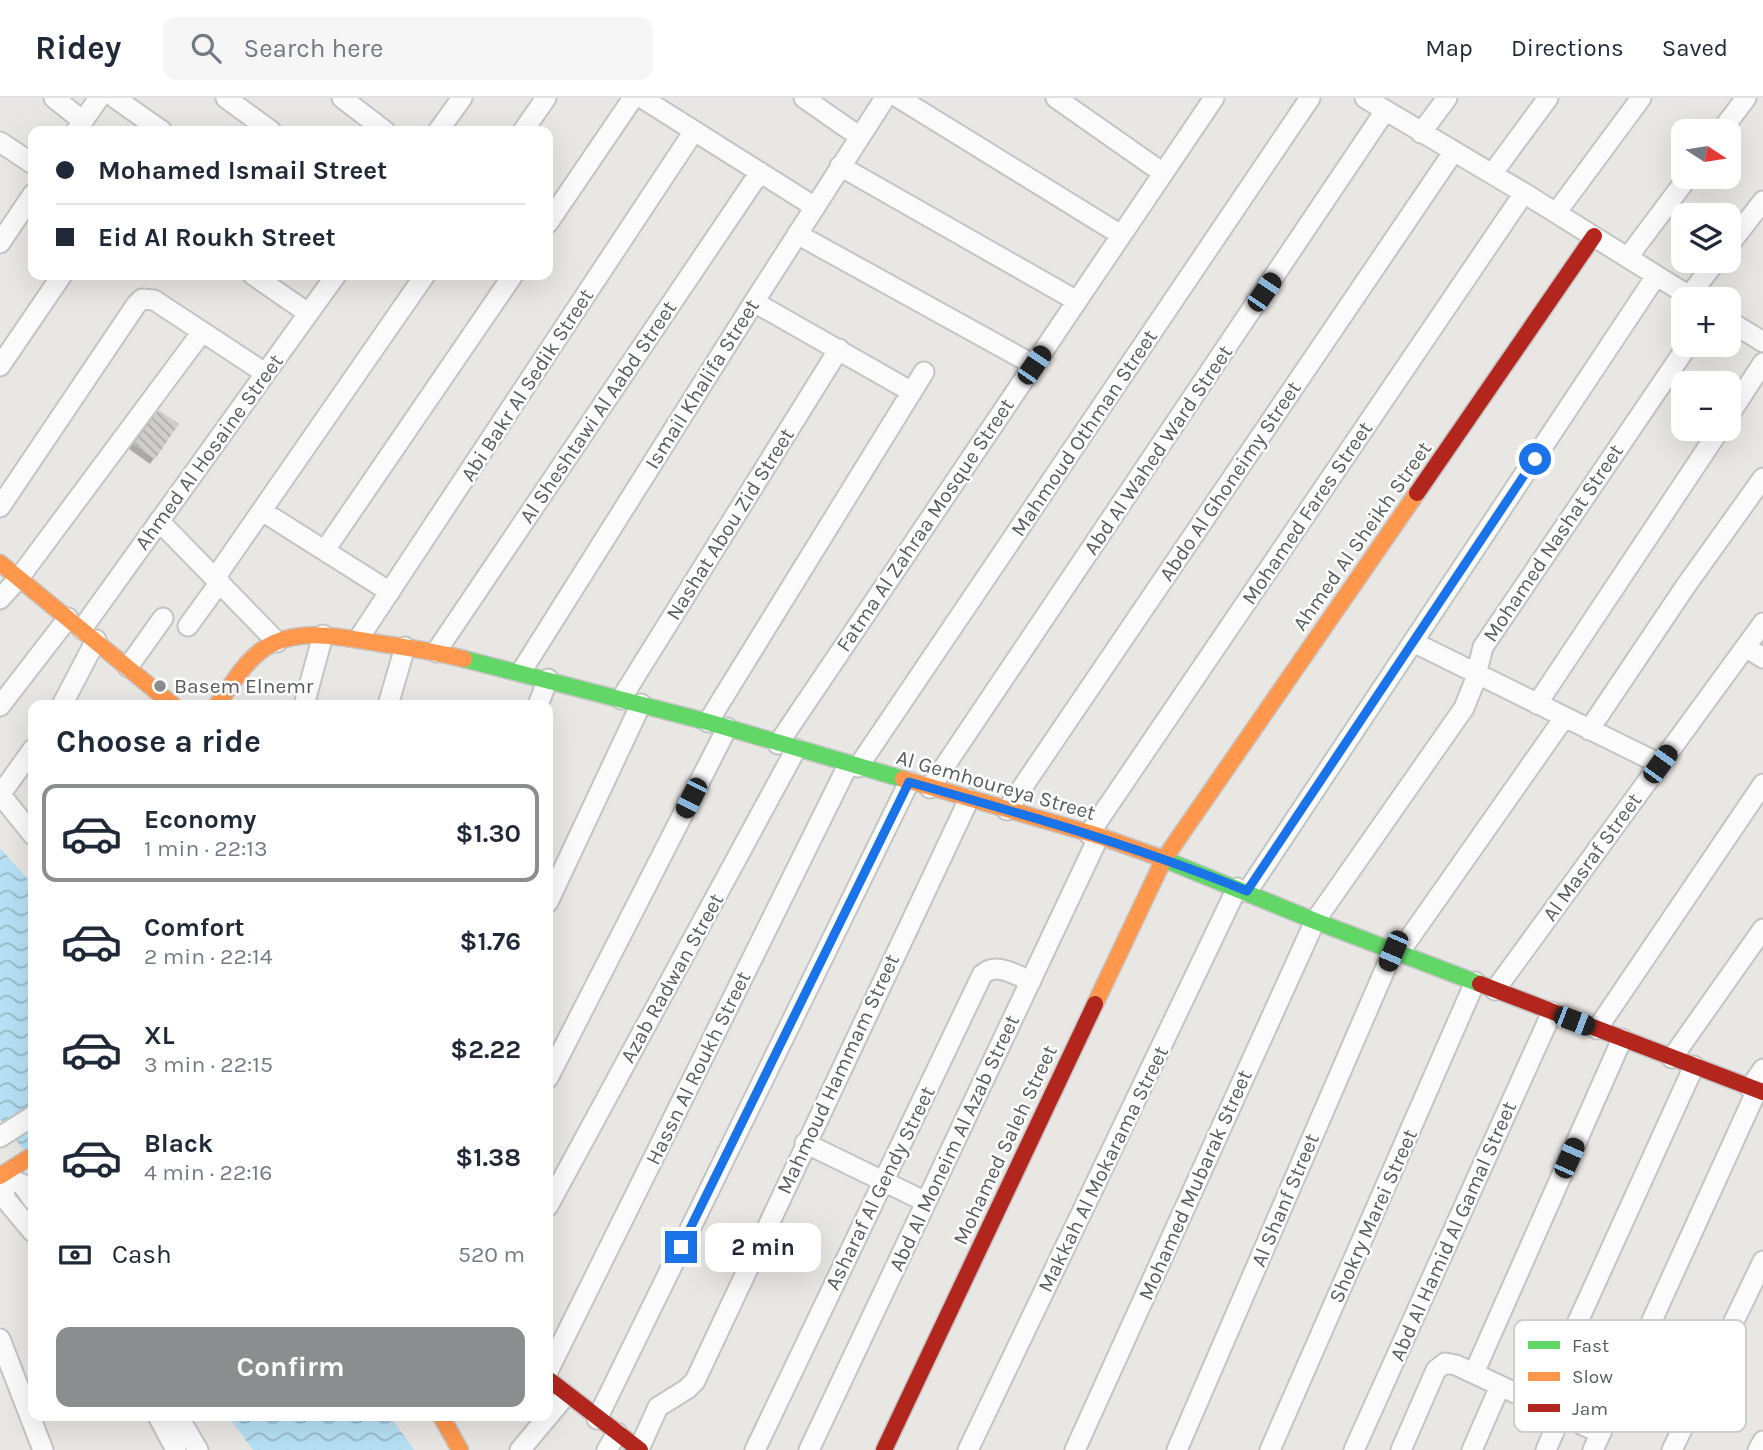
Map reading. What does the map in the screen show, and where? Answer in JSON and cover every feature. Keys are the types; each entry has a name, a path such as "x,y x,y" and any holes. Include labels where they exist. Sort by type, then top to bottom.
{"street":[{"path":"54,98 80,126 99,98"},
{"path":"115,98 155,126"},
{"path":"226,98 264,126"},
{"path":"342,98 378,126"},
{"path":"526,126 546,98"},
{"path":"553,216 633,98"},
{"path":"642,98 815,207"},
{"path":"804,98 860,137"},
{"name":"Ismail Khalifa Street","path":"521,672 885,98"},
{"path":"899,98 1121,236"},
{"path":"1056,98 1163,173"},
{"name":"Mahmoud Othman Street","path":"853,766 1310,98"},
{"path":"1365,98 1675,287"},
{"path":"1421,132 1447,98"},
{"path":"1492,174 1548,98"},
{"path":"1556,213 1641,98"},
{"path":"1730,119 1746,98"},
{"path":"441,126 457,100"},
{"name":"Fatma Al Zahraa Mosque Street","path":"787,747 1034,365 1163,173 1205,101"},
{"name":"Abd Al Wahed Ward Street","path":"930,788 1385,111"},
{"name":"Abi Bakr Al Sedik Street","path":"359,638 694,131"},
{"path":"0,142 28,161"},
{"name":"Abdo Al Ghoneimy Street","path":"1007,810 1454,151"},
{"path":"840,166 1077,301"},
{"name":"Al Sheshtawi Al Aabd Street","path":"436,652 760,172"},
{"path":"1628,257 1679,189"},
{"name":"Mohamed Fares Street","path":"1094,835 1524,193"},
{"path":"0,243 28,201"},
{"path":"1741,229 1763,201"},
{"path":"797,234 1034,365"},
{"name":"Ahmed Al Sheikh Street","path":"1164,859 1594,236"},
{"name":"Makkah Al Mokarama Street","path":"968,1450 1242,890 1413,642 1656,275"},
{"path":"0,366 59,280"},
{"path":"260,280 308,313"},
{"name":"Ahmed Al Hosaine Street","path":"82,629 332,280"},
{"path":"188,626 262,511 422,280"},
{"path":"325,550 510,280"},
{"path":"0,508 142,299 154,300 265,373"},
{"path":"754,302 912,392"},
{"path":"1741,327 1761,336"},
{"path":"0,599 19,578 202,332"},
{"name":"Nashat Abou Zid Street","path":"621,699 839,349"},
{"name":"Mohamed Nashat Street","path":"1315,921 1464,708 1483,647 1680,357"},
{"path":"1741,397 1763,363"},
{"path":"553,1068 718,725 924,372"},
{"path":"1537,704 1712,441"},
{"path":"1589,730 1685,587 1763,478"},
{"path":"262,511 390,592"},
{"path":"159,521 277,642"},
{"path":"0,562 167,700"},
{"path":"128,667 163,618"},
{"name":"Al Masraf Street","path":"1495,990 1763,623"},
{"path":"63,700 82,629"},
{"path":"0,706 82,629"},
{"path":"305,700 323,635"},
{"name":"Al Gemhoureya Street","path":"220,700 250,660 263,649 277,642 323,635 359,638 436,652 521,672 718,725 1094,835 1164,859 1315,921 1757,1090"},
{"path":"1413,642 1660,764"},
{"path":"389,700 405,647"},
{"path":"1746,647 1763,659"},
{"path":"540,700 548,679"},
{"path":"553,891 641,704"},
{"name":"Al Shanf Street","path":"1177,1450 1396,952 1564,718"},
{"name":"Azab Radwan Street","path":"553,1196 787,747"},
{"path":"28,756 0,795 28,829"},
{"name":"Hassn Al Roukh Street","path":"553,1361 853,766"},
{"path":"597,1419 909,782"},
{"path":"1597,1029 1763,784"},
{"name":"Mahmoud Hammam Street","path":"639,1450 658,1407 687,1390 695,1381 969,799"},
{"name":"Abd Al Moneim Al Azab Street","path":"809,1450 1031,981 1094,835"},
{"name":"Mohamed Saleh Street","path":"884,1450 1164,859"},
{"name":"Mohamed Mubarak Street","path":"1075,1450 1315,921"},
{"path":"1672,1058 1763,929"},
{"name":"Asharaf Al Gendy Street","path":"755,1450 982,975 996,968 1031,981"},
{"name":"Shokry Marei Street","path":"1270,1450 1475,982"},
{"name":"Abd Al Hamid Al Gamal Street","path":"1354,1450 1552,1012"},
{"path":"1465,1369 1622,1039"},
{"path":"1578,1320 1693,1066"},
{"path":"1652,1320 1757,1090 1763,1069"},
{"path":"0,1137 28,1119"},
{"path":"805,1143 926,1202"},
{"path":"0,1176 28,1158"},
{"path":"0,1176 22,1184 28,1193"},
{"path":"0,1176 9,1217 28,1229"},
{"path":"1735,1320 1763,1261"},
{"path":"0,1339 28,1411"},
{"path":"1401,1450 1436,1370 1445,1363 1465,1369 1514,1393"},
{"path":"553,1383 597,1419 612,1442 639,1450"},
{"path":"1472,1450 1500,1386"},
{"path":"553,1411 566,1395"},
{"path":"32,1421 43,1450"},
{"path":"161,1421 176,1450"},
{"path":"181,1421 198,1450"},
{"path":"445,1421 460,1450"},
{"path":"520,1450 544,1421"},
{"path":"1546,1450 1554,1432"},
{"path":"1672,1450 1681,1432"},
{"path":"1758,1450 1763,1441"}],"water":[{"path":"0,848 28,879 28,1155 0,1119"},
{"path":"232,1421 394,1421 414,1450 253,1450"}],"building":[{"path":"159,410 179,424 155,459 134,444"}],"traffic: fast":[{"path":"464,659 708,722 903,779"},
{"path":"1161,858 1480,984"}],"traffic: slow":[{"path":"1095,1004 1164,859 1417,493"},
{"path":"0,563 167,700"},
{"path":"220,700 255,656 276,642 290,638 321,635 424,650 464,659"},
{"path":"903,779 1099,836 1161,858"},
{"path":"0,1176 28,1158"},
{"path":"444,1421 460,1450"}],"traffic: jam":[{"path":"1417,493 1594,236"},
{"path":"1480,984 1763,1092"},
{"path":"884,1450 1095,1004"},
{"path":"553,1383 640,1450"}],"place":[{"name":"Basem Elnemr","path":"160,686"}],"route":[{"path":"681,1247 909,782 1098,836 1247,891 1535,459"}]}
